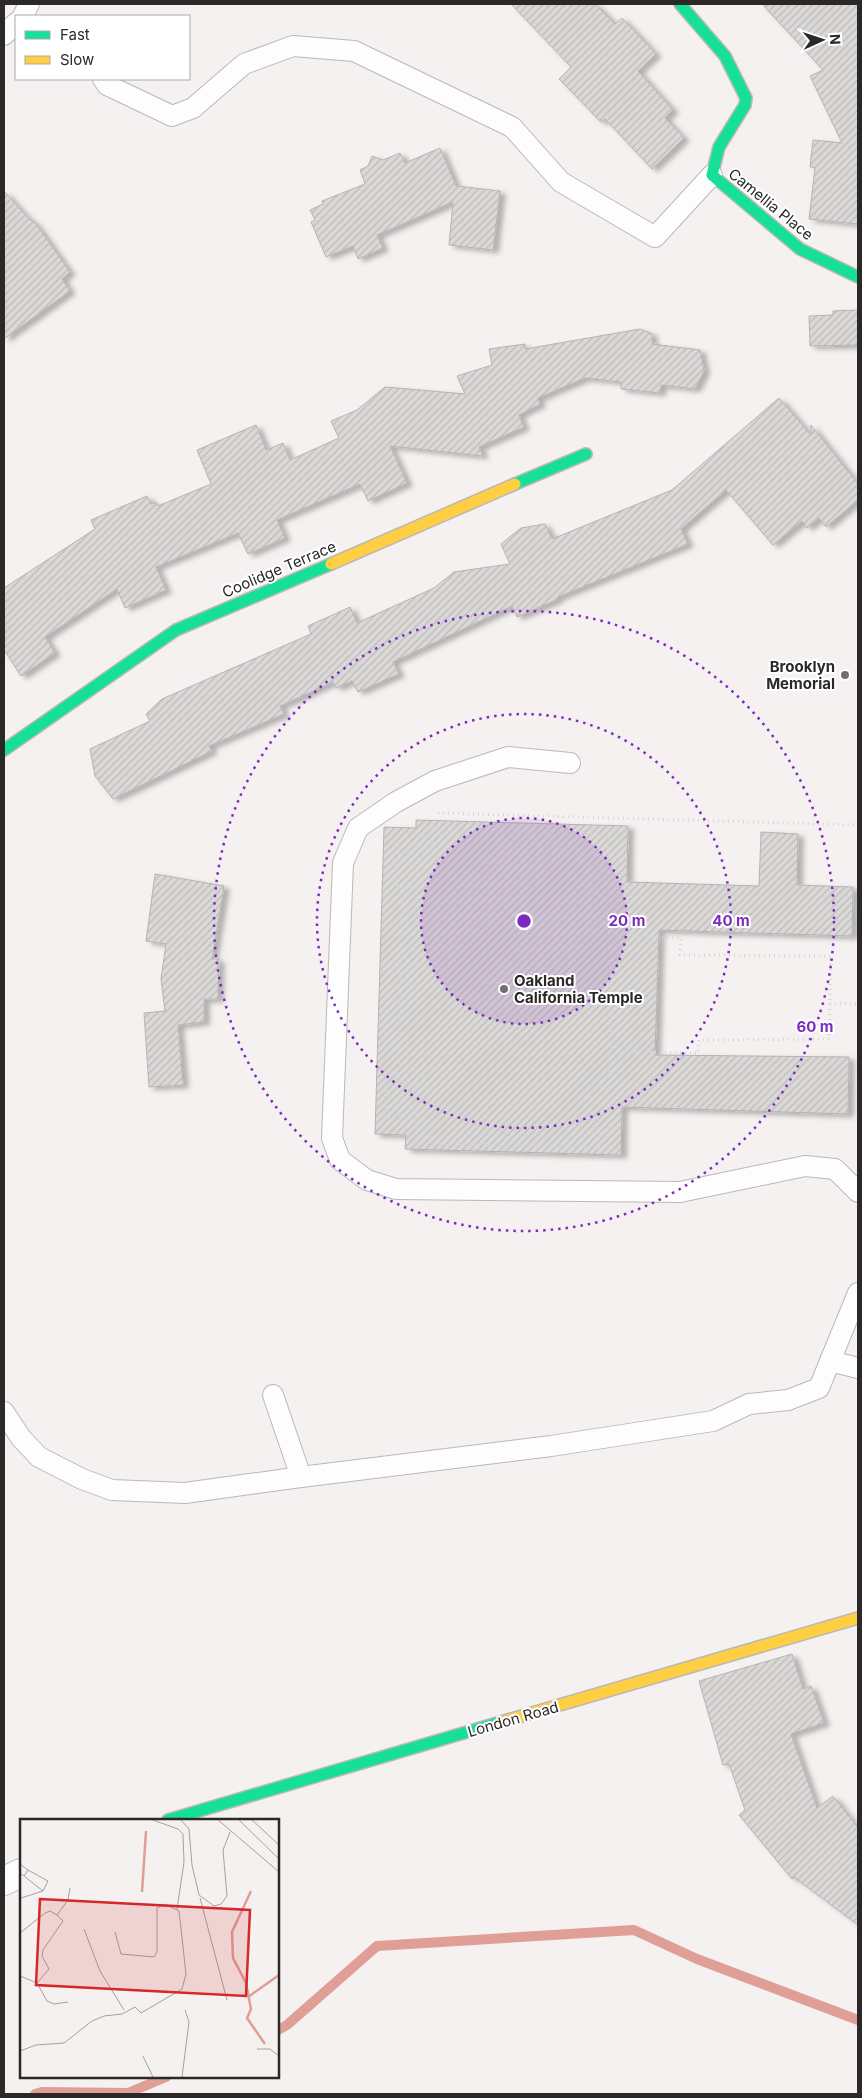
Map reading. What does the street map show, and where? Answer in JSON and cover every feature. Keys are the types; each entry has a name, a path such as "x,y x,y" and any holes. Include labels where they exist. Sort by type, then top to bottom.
{"street":[{"name":"Camellia Place","path":"680,4 724,56 746,98 745,105 717,147 712,163 712,175 800,249 858,277"},
{"name":"Coolidge Terrace","path":"4,750 176,630 586,454"},
{"name":"London Road","path":"171,1819 858,1618"},
{"path":"4,1881 20,1873"}],"lane":[{"path":"4,35 15,24"},
{"path":"104,80 107,84 172,116 193,108 244,64 293,46 354,51 512,127 561,182 655,237 712,175"},
{"path":"570,763 508,757 435,781 396,802 358,828 343,863 332,1138 340,1160 367,1180 396,1189 680,1192 805,1166 835,1169 858,1192"},
{"path":"4,1412 21,1438 39,1457 112,1490 186,1493 551,1446 714,1421 749,1404 788,1400 819,1388 858,1293"},
{"path":"830,1361 858,1368"},
{"path":"273,1395 301,1477"}],"path":[{"path":"432,813 858,825"},
{"path":"421,854 395,853 394,886 421,887 422,842 440,842 441,831 609,835 608,867 580,866 582,835"},
{"path":"591,1118 591,1087 609,1088 615,899 596,898 597,867"},
{"path":"398,1082 404,886"},
{"path":"610,1052 698,1053 699,1040 830,1039 831,956 680,955 681,938 614,935"},
{"path":"830,1003 858,1004"},
{"path":"416,1118 385,1117 386,1082 417,1082 416,1127 432,1127 431,1143 599,1148 600,1119 575,1118 574,1147"}],"building":[{"path":"511,4 595,4 615,24 622,18 656,54 638,71 673,110 665,118 684,138 652,169 605,119 601,122 559,79 571,67"},
{"path":"762,4 858,4 858,224 809,219 815,168 810,167 813,140 842,143 810,76 823,70"},
{"path":"440,148 456,186 500,191 493,250 449,245 453,202 377,235 383,248 358,259 353,246 326,257 311,222 315,220 310,210 323,204 322,201 365,184 360,170 368,166 372,156 383,160 400,153 405,163"},
{"path":"4,191 27,217 36,224 70,272 62,279 70,291 4,339"},
{"path":"858,310 858,345 810,346 809,316 833,315 833,311"},
{"path":"640,329 652,334 652,344 700,350 704,371 695,389 661,385 660,393 621,389 621,382 585,378 538,398 540,404 519,415 524,427 479,447 483,456 390,446 407,483 368,501 360,484 277,520 285,538 248,554 238,533 156,567 166,590 125,608 117,589 45,637 55,653 21,676 4,650 4,588 95,529 91,520 147,496 151,504 156,502 158,506 211,484 197,450 256,425 266,450 283,443 290,460 339,438 331,421 357,410 385,387 465,394 457,376 492,365 489,349 525,344 525,349"},
{"path":"779,398 811,435 811,425 858,484 858,500 826,527 819,518 807,528 802,521 773,545 726,490 681,529 688,544 558,597 558,599 517,617 512,606 393,662 399,674 358,692 352,681 336,688 333,682 280,706 284,714 209,746 212,751 113,799 95,776 90,749 150,721 146,714 162,699 311,634 308,626 350,607 357,623 434,588 454,572 510,564 501,544 521,528 545,524 552,539 672,490"},
{"path":"416,820 628,826 627,882 759,886 761,832 798,834 797,885 853,887 852,936 659,930 655,1055 849,1057 848,1114 622,1107 621,1155 405,1149 406,1135 375,1134 384,827 416,828"},
{"path":"155,874 224,886 212,959 219,959 218,999 204,999 204,1022 178,1025 183,1085 149,1087 144,1013 165,1011 161,979 166,944 146,941"},
{"path":"792,1654 803,1689 811,1686 824,1723 791,1734 817,1808 833,1796 858,1828 858,1925 794,1877 792,1879 739,1815 745,1810 729,1764 723,1765 699,1681"}],"waterway":[{"path":"279,2029 287,2025 377,1946 634,1930 697,1959 858,2020"},
{"path":"35,2094 42,2092 128,2093 164,2078"}],"traffic: fast":[{"path":"680,4 725,56 746,98 745,105 719,147 712,175 800,249 858,277"},
{"path":"515,484 586,454"},
{"path":"4,750 176,630 331,564"},
{"path":"171,1819 501,1722"}],"traffic: slow":[{"path":"331,564 515,484"},
{"path":"501,1722 858,1618"}],"place":[{"name":"Brooklyn Memorial","path":"845,675"},
{"name":"Oakland California Temple","path":"504,989"}]}
